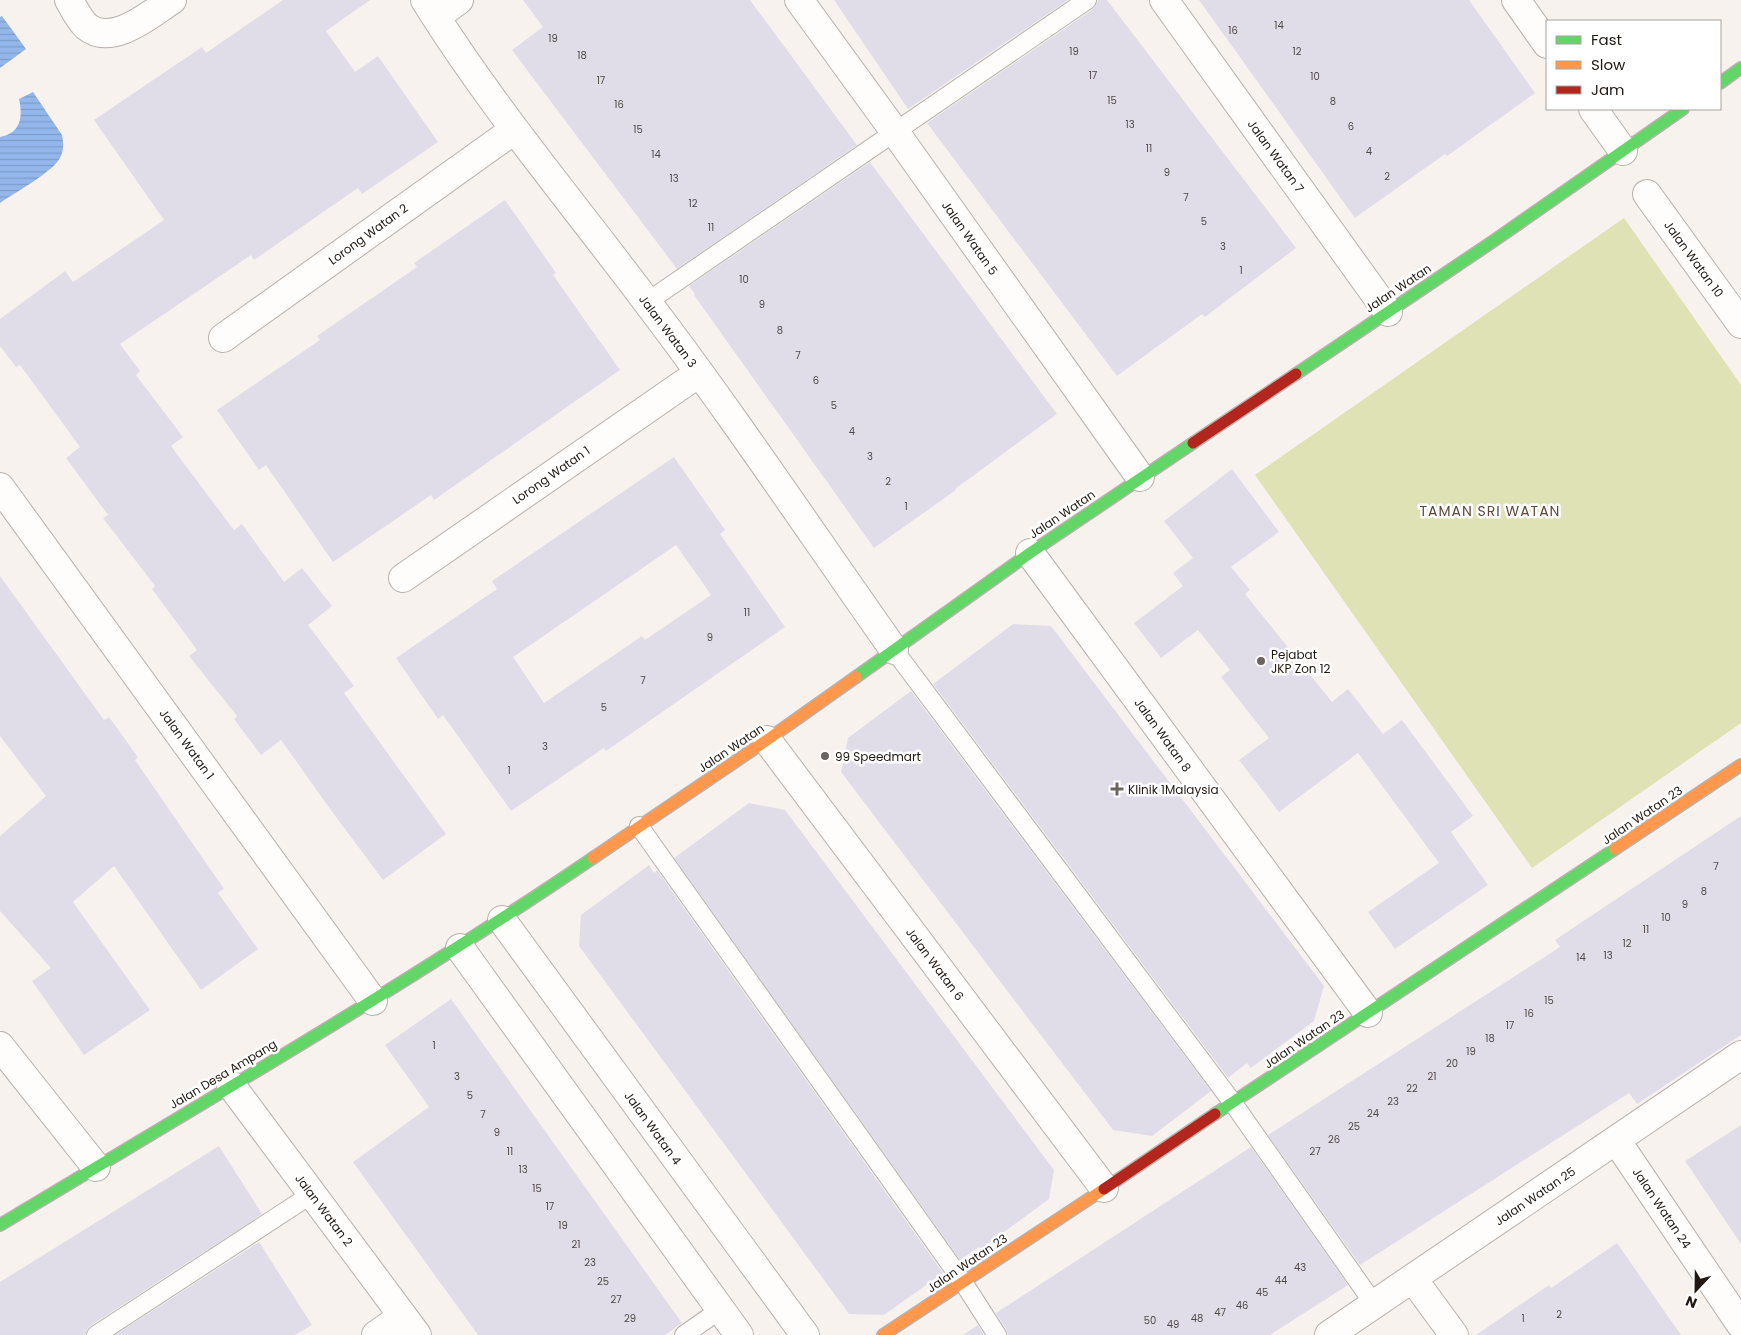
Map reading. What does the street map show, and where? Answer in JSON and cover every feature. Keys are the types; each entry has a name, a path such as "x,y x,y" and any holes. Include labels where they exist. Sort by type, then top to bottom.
{"street":[{"path":"69,0 79,17 88,27 98,32 111,34 126,29 172,0"},
{"path":"430,8 459,0"},
{"name":"Jalan Watan 5","path":"799,0 1140,477"},
{"name":"Jalan Watan 7","path":"1164,0 1388,312"},
{"path":"1516,0 1546,43"},
{"name":"Jalan Watan 3","path":"430,8 514,130 647,302 699,373 894,650"},
{"path":"1721,82 1741,68"},
{"path":"1594,110 1623,151"},
{"name":"Jalan Watan","path":"460,948 767,740 1140,477 1388,312 1682,110"},
{"name":"Lorong Watan 2","path":"222,338 514,130"},
{"name":"Jalan Watan 10","path":"1646,194 1741,324"},
{"name":"Lorong Watan 1","path":"403,578 699,373"},
{"name":"Jalan Watan 1","path":"0,487 373,1001"},
{"name":"Jalan Watan 8","path":"1030,553 1368,1013"},
{"name":"Jalan Watan 6","path":"767,740 1104,1188"},
{"name":"Jalan Watan 23","path":"883,1335 1741,765"},
{"name":"Jalan Watan 4","path":"502,920 805,1335"},
{"path":"460,948 739,1335"},
{"name":"Jalan Desa Ampang","path":"0,1225 460,948"},
{"path":"0,1046 96,1167"},
{"name":"Jalan Watan 25","path":"1329,1335 1741,1055"},
{"name":"Jalan Watan 2","path":"231,1085 410,1326"},
{"name":"Jalan Watan 24","path":"1616,1140 1741,1325"},
{"path":"1413,1279 1454,1335"},
{"path":"376,1335 410,1326"}],"lane":[{"path":"647,302 1087,0"},
{"path":"894,650 1233,1102 1374,1304"},
{"path":"639,826 963,1282 997,1335"},
{"path":"96,1335 312,1194"},
{"path":"684,1335 720,1309"}],"green space":[{"path":"1624,218 1741,385 1741,723 1532,868 1255,475"}],"water":[{"path":"2,16 26,49 0,68 0,17"},
{"path":"33,92 62,135 62,152 54,166 0,203 0,137 7,135 16,128 21,112 19,99"}],"building":[{"path":"283,0 370,0 326,31 355,72 378,56 438,142 362,194 358,188 254,260 251,255 120,344 140,371 136,375 183,437 171,446 234,530 242,524 284,582 302,568 332,606 308,625 354,686 344,693 446,834 383,880 281,740 261,755 234,719 237,716 189,656 197,650 152,589 155,586 103,518 108,515 66,458 80,447 20,365 16,367 0,346 0,319 65,271 73,282 164,220 94,120 202,47 206,53"},
{"path":"523,0 750,0 857,145 677,269 512,50 543,27"},
{"path":"834,0 1068,0 908,109"},
{"path":"1098,0 1107,0 1296,248 1205,317 1202,314 1117,376 927,123 1093,9"},
{"path":"1199,0 1469,0 1535,93 1447,156 1445,154 1355,218"},
{"path":"870,162 1057,414 956,490 874,548 689,286"},
{"path":"505,200 556,273 553,275 620,370 434,500 431,495 333,562 266,465 259,470 217,410 320,340 317,336 417,267 414,263"},
{"path":"674,457 725,530 720,534 785,627 606,751 604,748 511,811 443,715 438,719 396,658 497,589 492,581","holes":["676,545 711,595 645,640 642,636 544,703 513,657"]},
{"path":"1232,469 1279,532 1231,567 1250,590 1245,594 1332,702 1348,689 1383,734 1402,720 1473,816 1451,832 1488,885 1395,949 1368,912 1439,863 1358,753 1279,812 1239,760 1269,738 1221,677 1230,670 1198,630 1161,658 1134,623 1183,586 1173,573 1193,558 1164,521"},
{"path":"0,576 104,720 109,717 138,757 135,760 224,889 218,893 258,949 201,990 114,866 73,902 150,1010 84,1055 32,981 51,968 0,911 0,836 46,796 0,736"},
{"path":"1013,624 1051,626 1324,986 1314,1021 1251,1068 1247,1063 1228,1078 933,684"},
{"path":"911,691 1211,1091 1152,1136 1113,1130 841,772 848,738"},
{"path":"749,803 785,810 1054,1170 1049,1199 981,1249 979,1247 960,1260 674,858"},
{"path":"1741,816 1741,1035 1637,1104 1629,1093 1360,1265 1268,1135 1560,947 1555,940"},
{"path":"649,865 654,873 657,870 943,1273 884,1315 849,1314 579,946 581,915"},
{"path":"451,999 682,1323 665,1335 478,1335 353,1162 429,1107 385,1045"},
{"path":"1741,1125 1741,1244 1685,1161"},
{"path":"219,1146 262,1214 90,1326 85,1335 0,1335 0,1282"},
{"path":"1251,1147 1348,1285 1270,1335 1008,1335 996,1313"},
{"path":"259,1242 312,1325 295,1335 115,1335"},
{"path":"1617,1243 1681,1335 1476,1335 1549,1285 1551,1288"},
{"path":"978,1325 984,1335 963,1335"}],"traffic: fast":[{"path":"1721,82 1741,68"},
{"path":"1296,374 1495,240 1682,110"},
{"path":"856,677 1030,553 1193,443"},
{"path":"1215,1114 1615,849"},
{"path":"0,1225 373,1000 593,858"}],"traffic: slow":[{"path":"593,858 856,677"},
{"path":"1615,849 1741,765"},
{"path":"883,1335 1104,1189"}],"traffic: jam":[{"path":"1193,443 1296,374"},
{"path":"1104,1189 1215,1114"}],"place":[{"name":"Pejabat JKP Zon 12","path":"1261,661"},
{"name":"99 Speedmart","path":"825,756"},
{"name":"Klinik 1Malaysia","path":"1117,789"}],"district":[{"name":"TAMAN SRI WATAN","path":"1490,511"}]}
